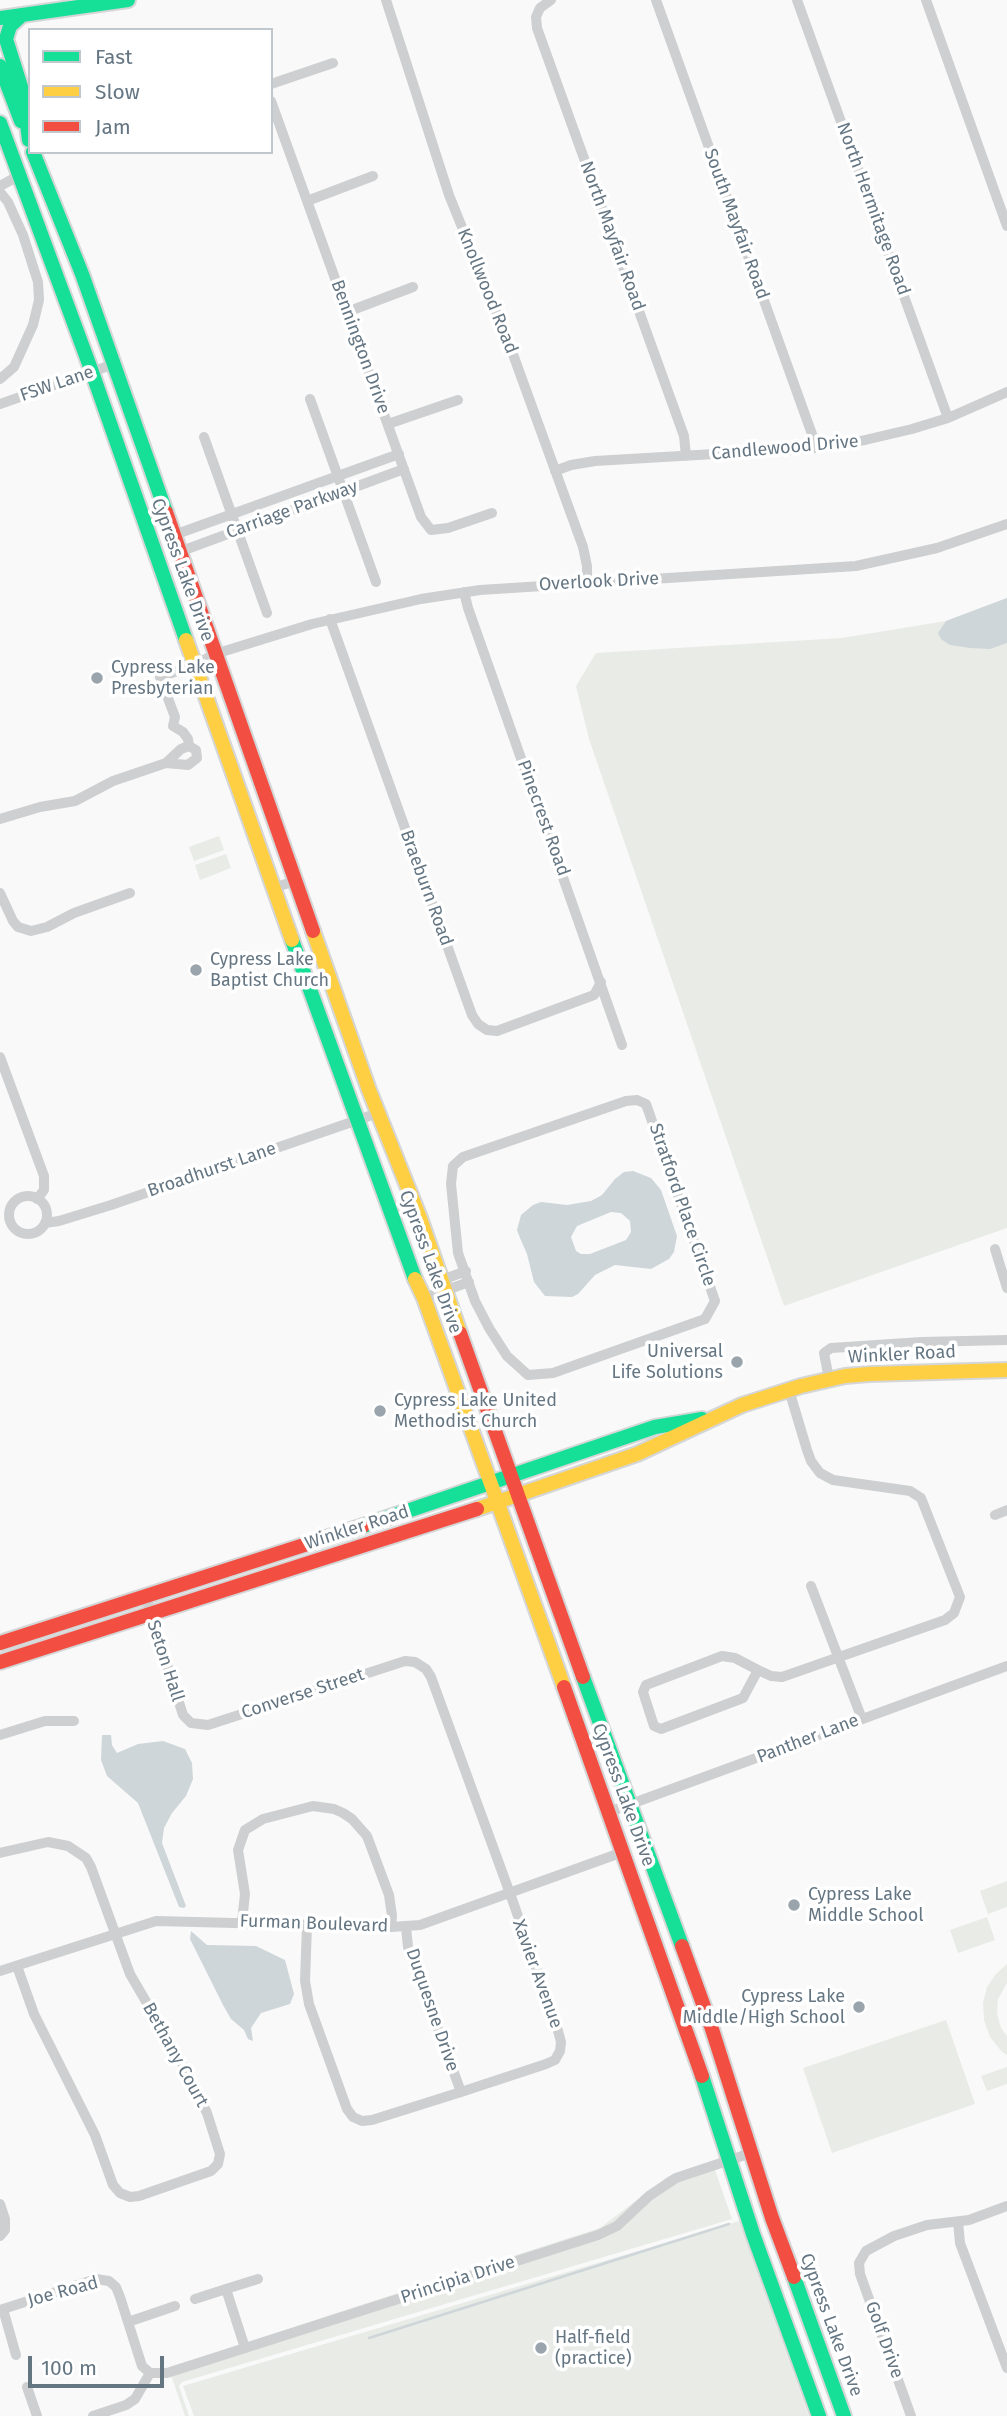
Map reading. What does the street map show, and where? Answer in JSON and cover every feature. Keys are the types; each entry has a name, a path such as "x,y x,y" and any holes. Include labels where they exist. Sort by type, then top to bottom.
{"main road":[{"path":"0,18 128,0"},
{"path":"22,15 10,26 6,39 23,93 28,126"},
{"name":"Cypress Lake Drive","path":"0,66 28,137"},
{"name":"Cypress Lake Drive","path":"0,123 92,372 273,888 379,1176 410,1270 424,1298 609,1812 690,2039 753,2234 819,2416"},
{"name":"Cypress Lake Drive","path":"35,154 82,274 378,1113 444,1285 711,2026 776,2231 844,2416"},
{"name":"Winkler Road","path":"0,1662 337,1556 519,1495 636,1454 743,1405 789,1390 829,1379 869,1374 1007,1370"},
{"name":"Winkler Road","path":"0,1643 655,1427 721,1416"},
{"path":"191,1600 209,1587 256,1569 262,1565 261,1557"}],"street":[{"name":"Knollwood Road","path":"386,0 449,195 510,346 583,547 587,582"},
{"name":"North Mayfair Road","path":"551,0 540,8 536,17 545,51 684,436 686,456"},
{"name":"South Mayfair Road","path":"656,0 817,449"},
{"name":"North Hermitage Road","path":"797,0 948,418"},
{"path":"926,0 1007,226"},
{"path":"273,83 332,63"},
{"name":"Bennington Drive","path":"273,107 421,517 431,530 449,528 492,513"},
{"path":"0,186 20,175"},
{"path":"307,201 373,176"},
{"path":"0,192 8,202 23,235 38,282 39,300 33,325 14,367 0,379"},
{"path":"347,312 413,287"},
{"name":"FSW Lane","path":"0,404 114,364"},
{"name":"Candlewood Drive","path":"555,471 583,462 817,449 880,438 948,418 1007,392"},
{"path":"310,399 376,582"},
{"path":"388,424 458,400"},
{"path":"204,437 267,613"},
{"name":"Carriage Parkway","path":"174,535 399,454"},
{"name":"Carriage Parkway","path":"179,552 404,469"},
{"name":"Overlook Drive","path":"189,746 183,732 173,726 175,718 160,677 215,654 330,619 421,599 464,593 587,582 856,566 937,548 1007,524"},
{"name":"Pinecrest Road","path":"464,593 622,1045"},
{"name":"Braeburn Road","path":"330,619 467,1002 478,1024 487,1030 498,1031 594,995 601,982"},
{"path":"0,819 40,807 75,801 113,781 166,763 182,765 193,762 197,758 196,750 189,746 174,754 166,763"},
{"path":"273,888 295,881"},
{"path":"0,893 12,922 31,931 130,893"},
{"path":"0,1057 5,1089 44,1176 44,1190 37,1199"},
{"name":"Stratford Place Circle","path":"637,1100 646,1104 715,1301 705,1319 553,1373 528,1376 507,1356 489,1328 475,1301 468,1277 458,1253 451,1184 453,1166 463,1157 626,1101 637,1100"},
{"name":"Broadhurst Lane","path":"45,1223 111,1205 378,1113"},
{"path":"18,1199 37,1199 45,1209 45,1223 37,1232 31,1234 18,1232 5,1210 18,1199"},
{"path":"995,1249 1007,1288"},
{"path":"424,1298 444,1285 468,1277"},
{"path":"829,1379 824,1353 831,1348 1007,1340"},
{"path":"758,1670 743,1698 661,1729 654,1726 643,1692 645,1686 722,1656 735,1658 771,1676 782,1677 950,1617 959,1603 959,1591 921,1498 910,1491 833,1480 820,1473 811,1461 789,1390"},
{"path":"995,1515 1007,1510"},
{"path":"811,1586 862,1719"},
{"name":"Seton Hall","path":"145,1595 183,1715 191,1723"},
{"name":"Converse Street","path":"191,1723 208,1725 395,1664 415,1662"},
{"name":"Xavier Avenue","path":"307,1925 305,1981 309,2004 347,2109 353,2117 362,2121 372,2120 461,2092 546,2064 555,2060 560,2051 558,2031 431,1677 426,1669 415,1662"},
{"name":"Panther Lane","path":"609,1812 1007,1666"},
{"path":"0,1735 45,1721 74,1721"},
{"path":"242,1922 244,1894 239,1850 245,1830 262,1819 313,1806 343,1813 367,1836 389,1895 392,1916 390,1927"},
{"name":"Bethany Court","path":"0,1853 48,1842 68,1846 81,1854 91,1867 140,1994 187,2072 207,2113 220,2154 218,2164 211,2171 139,2196 130,2197 120,2193 113,2185 86,2117 34,2014 17,1966"},
{"name":"Furman Boulevard","path":"0,1971 156,1921 390,1927 420,1925 623,1852"},
{"name":"Duquesne Drive","path":"406,1927 408,1947 461,2092"},
{"name":"Principia Drive","path":"150,2373 167,2373 598,2235 617,2225 658,2189 676,2178 751,2153"},
{"path":"0,2204 5,2230 0,2236"},
{"path":"1007,2206 958,2222 960,2243 1007,2368"},
{"name":"Golf Drive","path":"911,2416 860,2274 859,2263 866,2251 875,2245 927,2225 958,2222"},
{"name":"Joe Road","path":"1,2309 96,2279 109,2281 116,2287 142,2366 150,2373"},
{"path":"195,2299 258,2279"},
{"path":"226,2289 245,2348"},
{"path":"128,2322 175,2306"},
{"path":"1,2309 16,2355"},
{"path":"93,2416 126,2405 135,2399 150,2373"},
{"path":"27,2387 37,2416"}],"shaded area":[{"path":"1007,598 1007,1228 784,1306 589,739 576,686 596,653 842,638 946,621"},
{"path":"1007,598 1007,643 990,649 970,648 950,645 941,639 938,633 946,621"},
{"path":"219,836 224,850 194,861 189,847"},
{"path":"226,854 231,868 200,880 195,865"},
{"path":"633,1171 651,1178 661,1190 677,1236 674,1252 669,1259 651,1269 615,1265 595,1275 572,1297 545,1296 534,1282 517,1230 521,1215 541,1202 567,1205 591,1201 602,1195 624,1172","holes":["611,1212 621,1213 630,1221 631,1232 626,1240 590,1254 576,1251 571,1237 577,1226"]},
{"path":"102,1735 111,1735 112,1745 117,1753 138,1744 163,1741 185,1749 192,1763 193,1779 186,1796 164,1828 162,1843 186,1906 184,1908 179,1907 138,1803 107,1776 101,1760"},
{"path":"1007,1881 1007,1907 988,1914 980,1891"},
{"path":"987,1917 995,1940 958,1953 950,1930"},
{"path":"191,1931 207,1945 256,1946 285,1960 294,1994 290,2004 261,2013 251,2028 253,2041 248,2039 244,2030 231,2019 223,2005 190,1939"},
{"path":"1007,1964 1007,1983 998,1999 997,2014 1001,2028 1007,2036 1007,2055 990,2037 984,2020 983,2003 987,1987"},
{"path":"946,2020 975,2104 832,2153 803,2068"},
{"path":"1007,2067 1007,2084 987,2091 981,2076"},
{"path":"712,2161 732,2219 182,2382 179,2386 189,2416 185,2416 169,2369 600,2228 667,2177"},
{"path":"739,2221 809,2416 194,2416 183,2386"}],"waterway":[{"path":"369,2338 729,2224"}],"traffic: fast":[{"path":"0,18 128,0"},
{"path":"22,15 10,26 6,39 23,93 28,132"},
{"path":"0,66 21,121"},
{"path":"0,123 92,372 186,640"},
{"path":"34,154 82,274 166,512"},
{"path":"292,940 415,1279"},
{"path":"363,1526 655,1427 702,1419"},
{"path":"583,1677 682,1946"},
{"path":"702,2076 753,2234 819,2416"},
{"path":"794,2277 844,2416"}],"traffic: slow":[{"path":"186,640 292,940"},
{"path":"313,931 460,1333"},
{"path":"415,1279 564,1687"},
{"path":"477,1509 637,1454 742,1405 801,1386 845,1376 869,1374 1007,1370"}],"traffic: jam":[{"path":"166,512 313,931"},
{"path":"460,1333 583,1677"},
{"path":"0,1662 477,1509"},
{"path":"0,1643 363,1526"},
{"path":"564,1687 702,2076"},
{"path":"682,1946 794,2277"}],"place":[{"name":"Cypress Lake Presbyterian","path":"97,678"},
{"name":"Cypress Lake Baptist Church","path":"196,970"},
{"name":"Universal Life Solutions","path":"737,1362"},
{"name":"Cypress Lake United Methodist Church","path":"380,1411"},
{"name":"Cypress Lake Middle School","path":"794,1905"},
{"name":"Cypress Lake Middle/High School","path":"859,2007"},
{"name":"Half-field (practice)","path":"541,2348"}]}
